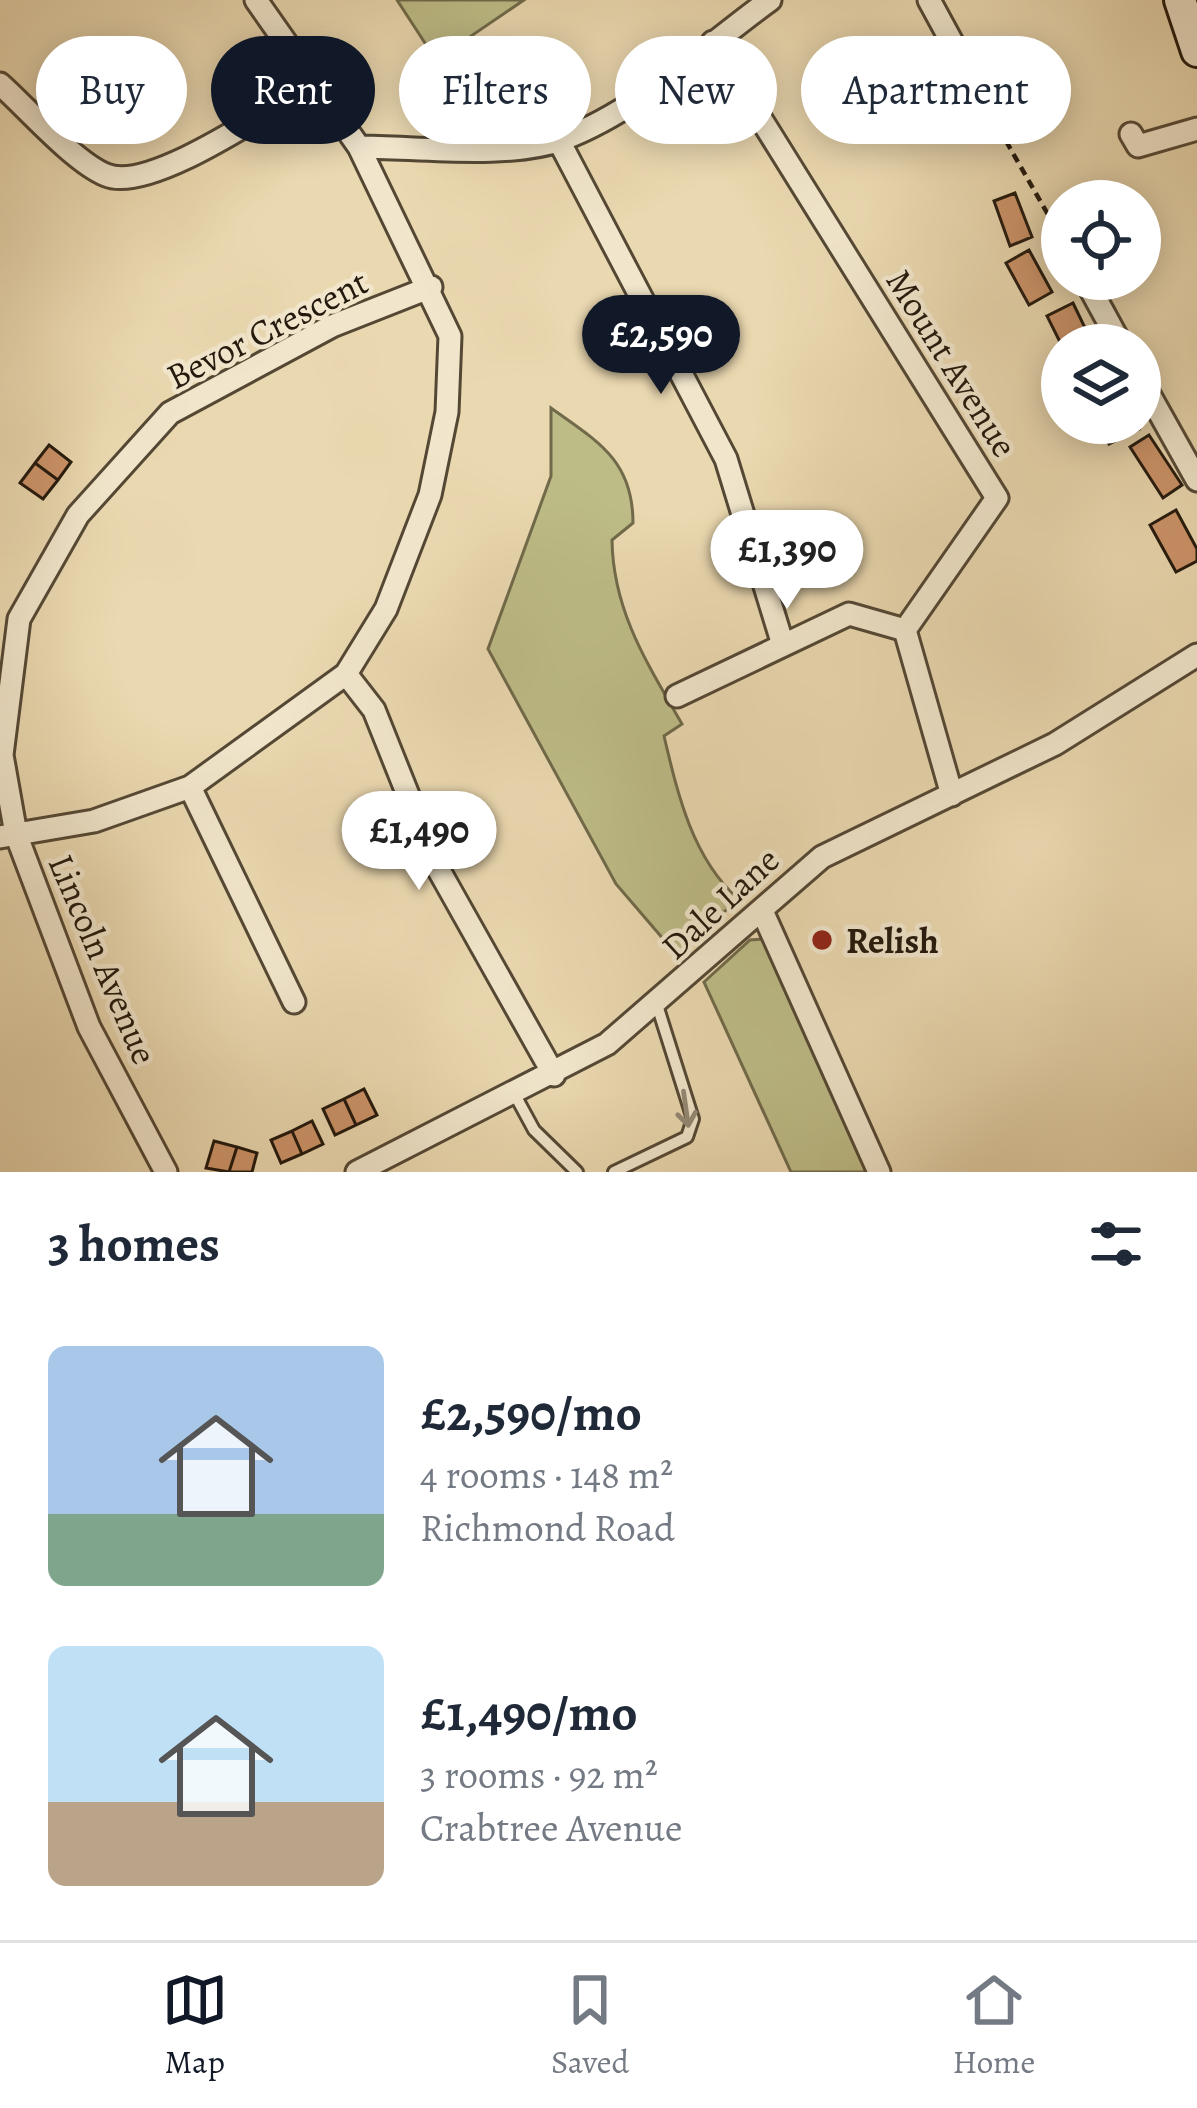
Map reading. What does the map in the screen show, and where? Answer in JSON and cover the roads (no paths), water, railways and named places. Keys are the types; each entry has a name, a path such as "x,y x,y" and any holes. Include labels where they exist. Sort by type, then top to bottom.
{"main road":[{"path":"1180,0 1197,51"}],"street":[{"path":"256,0 281,36"},
{"path":"720,36 770,0"},
{"path":"929,0 949,36"},
{"path":"0,84 102,175 128,181 160,170 211,141"},
{"path":"1131,134 1138,146 1197,129"},
{"path":"8,836 94,820 190,787 346,674 386,609 430,495 447,412 450,336 431,287 357,144"},
{"path":"359,147 534,144"},
{"path":"561,144 726,459 783,645"},
{"name":"Mount Avenue","path":"776,144 997,497 905,630"},
{"name":"Bevor Crescent","path":"8,836 2,755 20,619 78,515 170,413 332,326 431,287"},
{"path":"1161,416 1197,480"},
{"path":"0,602 20,619"},
{"path":"677,696 849,614 905,630 952,795"},
{"name":"Dale Lane","path":"356,1172 554,1075 657,1005 763,914 791,879 822,857 1055,745 1197,655"},
{"path":"346,674 374,710 436,866 554,1075"},
{"path":"190,787 294,1003"},
{"name":"Lincoln Avenue","path":"8,836 89,1027 166,1172"},
{"path":"763,914 879,1172"}],"lane":[{"path":"614,1172 687,1137 693,1118 657,1005"},
{"path":"515,1095 533,1130 577,1172"}],"place":[{"name":"Relish","path":"822,940"}]}
